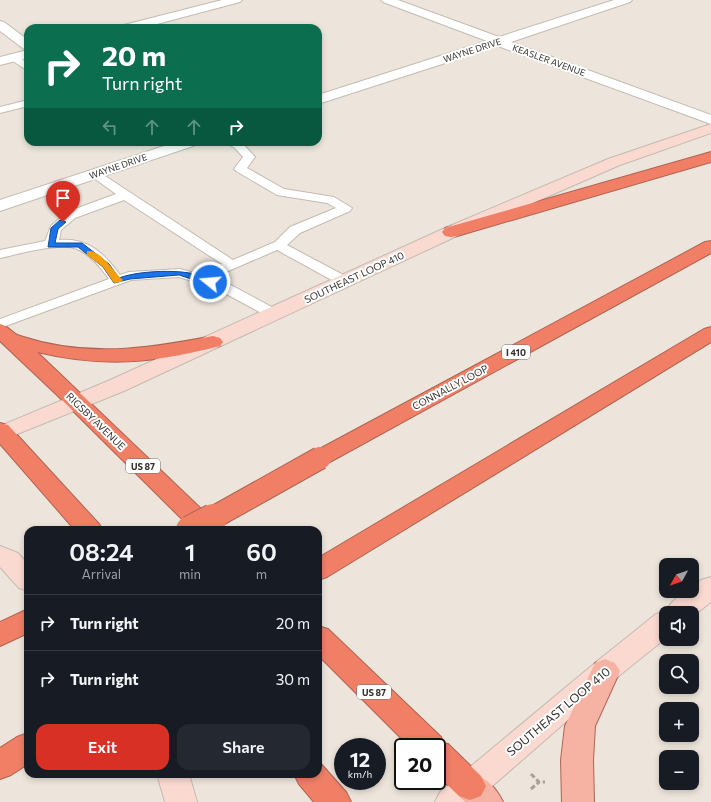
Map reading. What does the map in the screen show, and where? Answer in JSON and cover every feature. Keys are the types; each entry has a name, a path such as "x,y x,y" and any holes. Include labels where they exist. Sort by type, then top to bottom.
{"highway":[{"path":"451,232 711,157"},
{"name":"CONNALLY LOOP","path":"197,526 711,246"},
{"path":"322,568 711,333"},
{"path":"7,336 88,356 122,357 156,354 213,342"},
{"name":"RIGSBY AVENUE","path":"7,336 78,402 204,526"},
{"path":"1,432 86,526"},
{"path":"0,635 24,622"},
{"name":"US 87","path":"322,641 421,738"},
{"path":"0,765 24,750"},
{"path":"446,766 469,797"},
{"path":"314,778 335,802"}],"main road":[{"name":"SOUTHEAST LOOP 410","path":"1,432 78,402 213,342 451,232 614,162 711,128"},
{"path":"0,556 9,560 24,577"},
{"path":"687,606 711,586"},
{"name":"SOUTHEAST LOOP 410","path":"469,797 605,671 659,628"},
{"path":"578,802 577,760 580,726 605,671"},
{"path":"174,778 181,802"}],"street":[{"path":"143,24 236,0"},
{"name":"KEASLER AVENUE","path":"387,0 711,120"},
{"name":"WAYNE DRIVE","path":"322,99 626,0"},
{"path":"0,25 24,43"},
{"path":"0,61 24,55"},
{"name":"WAYNE DRIVE","path":"0,206 179,146"}],"lane":[{"path":"14,57 24,65"},
{"path":"0,110 24,104"},
{"path":"199,279 279,245 295,230 346,208 330,200 281,192 265,184 240,169 249,157 239,146"},
{"path":"95,174 232,265"},
{"path":"51,245 54,228 71,215 125,195"},
{"path":"0,254 51,245 80,245 106,265 117,281"},
{"path":"279,245 344,281"},
{"path":"0,324 129,276 180,273 222,286 274,314"}],"path":[{"path":"531,789 538,782"}],"slow traffic":[{"path":"90,253 106,265 117,281 119,280"}],"route":[{"path":"63,222 54,228 51,245 80,245 106,265 117,281 129,276 180,273 210,282"}]}
